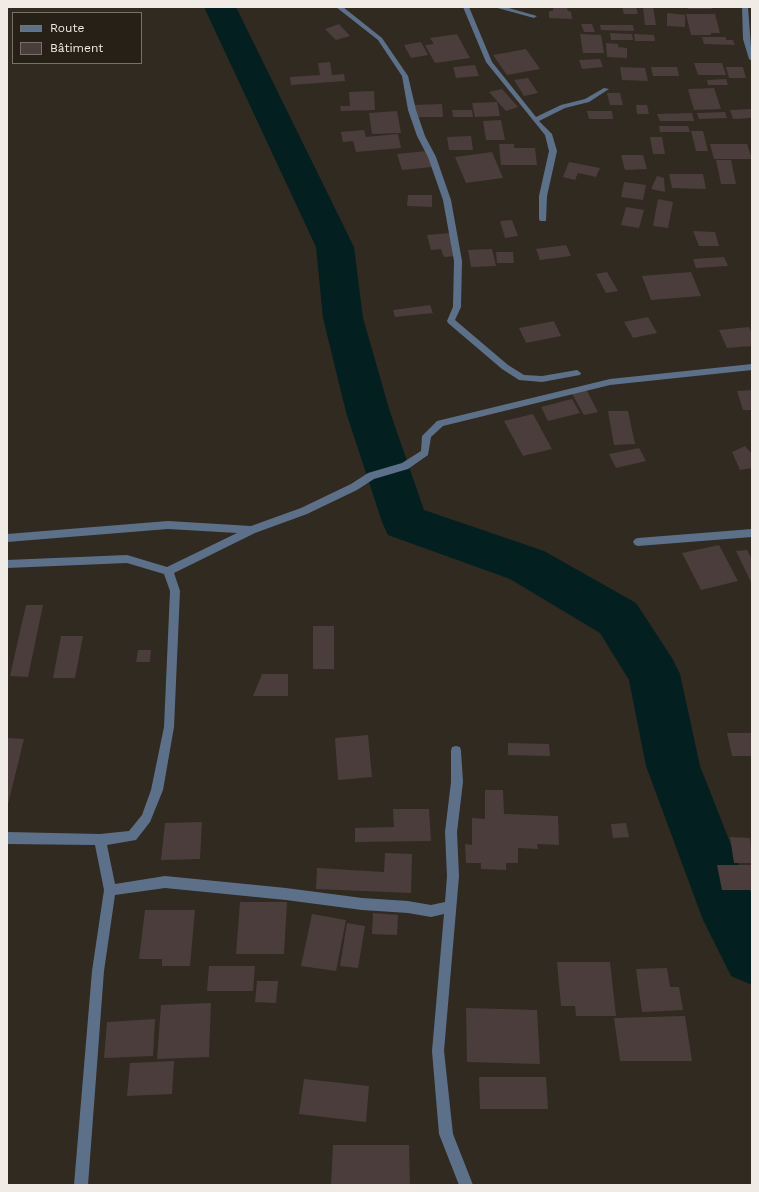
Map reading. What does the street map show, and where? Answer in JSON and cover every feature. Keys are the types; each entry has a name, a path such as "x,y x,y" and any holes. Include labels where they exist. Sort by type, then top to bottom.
{"street":[{"path":"339,7 380,39 405,76 412,110 421,136 432,156 447,200 458,261 458,307 451,321 505,367 522,378 542,379 576,373"},
{"path":"466,7 490,62 535,120 548,134 553,151 543,196 543,218"},
{"path":"497,7 534,16"},
{"path":"745,7 746,39 752,59"},
{"path":"535,120 563,106 587,101 606,89"},
{"path":"7,564 127,559 168,571 252,530 304,511 354,488 371,476 405,466 425,453 427,436 440,423 610,382 752,368"},
{"path":"7,538 168,525 252,530"},
{"path":"638,542 752,533"},
{"path":"7,838 100,840 132,836 146,818 157,790 169,727 175,591 168,571"},
{"path":"456,751 457,782 451,832 453,876 438,1051 446,1134 466,1185"},
{"path":"81,1185 98,971 110,890 100,840"},
{"path":"110,890 165,882 286,894 362,904 408,907 431,911 450,907"}],"building":[{"path":"553,7 567,8 568,11 571,12 572,19 549,18 549,11 553,11"},
{"path":"622,7 636,7 638,14 624,14"},
{"path":"643,7 653,7 656,25 645,25"},
{"path":"688,7 711,7 712,9 688,9"},
{"path":"667,13 685,15 685,27 667,26"},
{"path":"686,14 715,14 720,33 711,33 711,35 691,35"},
{"path":"339,24 350,36 336,40 325,29"},
{"path":"581,24 592,24 595,32 584,32"},
{"path":"600,25 633,25 634,31 601,30"},
{"path":"610,33 632,34 633,40 611,40"},
{"path":"457,34 470,58 435,63 425,45 434,44 430,38"},
{"path":"580,34 601,35 604,53 583,53"},
{"path":"634,34 654,35 655,41 635,41"},
{"path":"702,37 726,37 726,40 733,40 735,45 704,44"},
{"path":"421,42 428,55 411,58 404,45"},
{"path":"606,43 618,44 618,47 627,48 627,58 607,57"},
{"path":"526,49 540,69 507,75 493,55"},
{"path":"600,59 603,67 582,69 579,60"},
{"path":"330,62 332,75 344,74 345,81 291,85 290,77 320,75 318,63"},
{"path":"694,63 722,63 726,75 698,75"},
{"path":"475,65 479,76 456,78 453,67"},
{"path":"620,67 645,68 648,81 622,80"},
{"path":"651,67 677,67 679,76 653,76"},
{"path":"726,67 743,67 746,78 729,78"},
{"path":"528,78 538,93 524,96 514,80"},
{"path":"726,79 728,85 708,85 707,80"},
{"path":"714,88 721,109 694,110 688,89"},
{"path":"502,89 518,107 506,111 489,92"},
{"path":"374,91 375,110 341,111 340,106 350,106 349,92"},
{"path":"607,93 620,93 623,105 610,105"},
{"path":"497,102 500,116 475,117 472,103"},
{"path":"442,104 443,117 415,117 414,105"},
{"path":"636,105 647,105 649,114 637,114"},
{"path":"752,109 752,118 733,119 730,110"},
{"path":"452,110 472,110 473,117 453,117"},
{"path":"397,111 401,133 372,134 369,113"},
{"path":"587,111 612,111 613,119 589,119"},
{"path":"725,112 727,118 699,119 697,113"},
{"path":"692,113 694,121 660,121 657,114"},
{"path":"501,120 505,140 486,140 483,121"},
{"path":"659,126 688,126 690,132 660,132"},
{"path":"364,130 366,137 398,134 401,148 356,152 353,141 343,142 341,132"},
{"path":"691,131 703,131 708,151 696,151"},
{"path":"471,136 473,150 449,150 447,137"},
{"path":"650,137 662,137 665,154 653,154"},
{"path":"499,144 514,144 514,148 535,148 537,165 501,165"},
{"path":"710,144 747,144 752,159 714,159"},
{"path":"427,151 432,167 402,170 397,154"},
{"path":"492,152 503,178 466,183 455,157"},
{"path":"621,155 643,155 647,169 625,170"},
{"path":"716,160 731,160 736,184 721,184"},
{"path":"569,162 600,168 596,177 578,173 575,180 563,177"},
{"path":"669,174 703,174 706,189 672,188"},
{"path":"657,176 664,178 665,192 651,189"},
{"path":"624,182 646,185 643,200 621,197"},
{"path":"408,195 432,195 432,207 407,206"},
{"path":"658,199 673,202 668,228 653,226"},
{"path":"626,207 644,210 639,228 621,225"},
{"path":"512,220 518,236 505,238 500,221"},
{"path":"693,231 715,232 719,246 699,246"},
{"path":"449,233 457,256 444,257 441,249 431,250 427,235"},
{"path":"566,245 571,256 540,260 536,249"},
{"path":"492,249 496,266 471,267 468,250"},
{"path":"496,252 513,252 514,263 497,263"},
{"path":"724,257 728,266 696,268 693,259"},
{"path":"607,272 618,291 606,293 596,274"},
{"path":"691,272 701,296 651,300 642,276"},
{"path":"430,305 433,313 395,317 393,310"},
{"path":"648,317 657,333 633,338 624,322"},
{"path":"554,321 561,336 526,343 519,328"},
{"path":"749,327 752,334 752,346 727,348 719,330"},
{"path":"586,389 598,412 584,415 571,392"},
{"path":"752,390 752,410 743,410 737,391"},
{"path":"572,399 580,413 548,421 541,407"},
{"path":"608,411 628,411 635,444 614,445"},
{"path":"533,414 552,449 523,456 504,421"},
{"path":"745,446 752,454 752,468 740,470 732,452"},
{"path":"639,448 646,461 616,468 609,454"},
{"path":"719,545 738,581 701,590 682,553"},
{"path":"747,550 752,559 751,582 736,551"},
{"path":"26,605 43,605 28,677 10,676"},
{"path":"313,626 334,626 334,669 313,669"},
{"path":"61,636 83,636 75,678 53,678"},
{"path":"138,650 151,650 150,662 136,662"},
{"path":"262,674 288,674 288,696 253,696"},
{"path":"727,733 752,733 752,756 732,756"},
{"path":"368,735 372,777 338,780 335,738"},
{"path":"7,738 24,739 8,804 7,804"},
{"path":"508,743 549,744 550,756 508,755"},
{"path":"485,790 503,790 504,814 558,816 559,845 537,844 538,849 518,848 518,863 506,863 506,870 481,869 481,863 466,863 465,844 472,845 472,818 485,819"},
{"path":"393,809 429,809 431,841 355,842 355,828 394,827"},
{"path":"202,822 200,859 161,860 165,823"},
{"path":"626,823 629,837 613,838 611,824"},
{"path":"730,837 750,838 752,863 734,863"},
{"path":"385,853 412,854 411,893 316,889 317,868 384,872"},
{"path":"717,865 752,865 752,890 722,890"},
{"path":"240,902 287,902 284,954 236,954"},
{"path":"145,910 195,910 190,966 162,966 162,959 139,959"},
{"path":"373,913 398,915 397,935 372,934"},
{"path":"312,914 346,920 336,971 301,966"},
{"path":"347,923 365,926 358,968 340,966"},
{"path":"557,962 610,962 616,1016 576,1016 575,1006 561,1006"},
{"path":"209,966 255,966 253,991 207,991"},
{"path":"667,968 670,987 679,987 683,1010 642,1012 636,969"},
{"path":"257,981 278,981 276,1003 255,1002"},
{"path":"211,1003 209,1057 157,1059 161,1005"},
{"path":"466,1008 537,1010 540,1064 467,1062"},
{"path":"685,1016 692,1061 620,1061 614,1018"},
{"path":"155,1019 153,1056 104,1058 107,1022"},
{"path":"174,1061 172,1094 127,1096 130,1063"},
{"path":"479,1077 546,1077 548,1109 480,1109"},
{"path":"304,1079 369,1086 366,1122 299,1114"},
{"path":"333,1145 409,1145 410,1185 331,1185"}],"waterway":[{"path":"220,7 335,247 343,318 368,412 405,522 527,565 618,618 654,674 673,766 724,900 752,955"}]}
